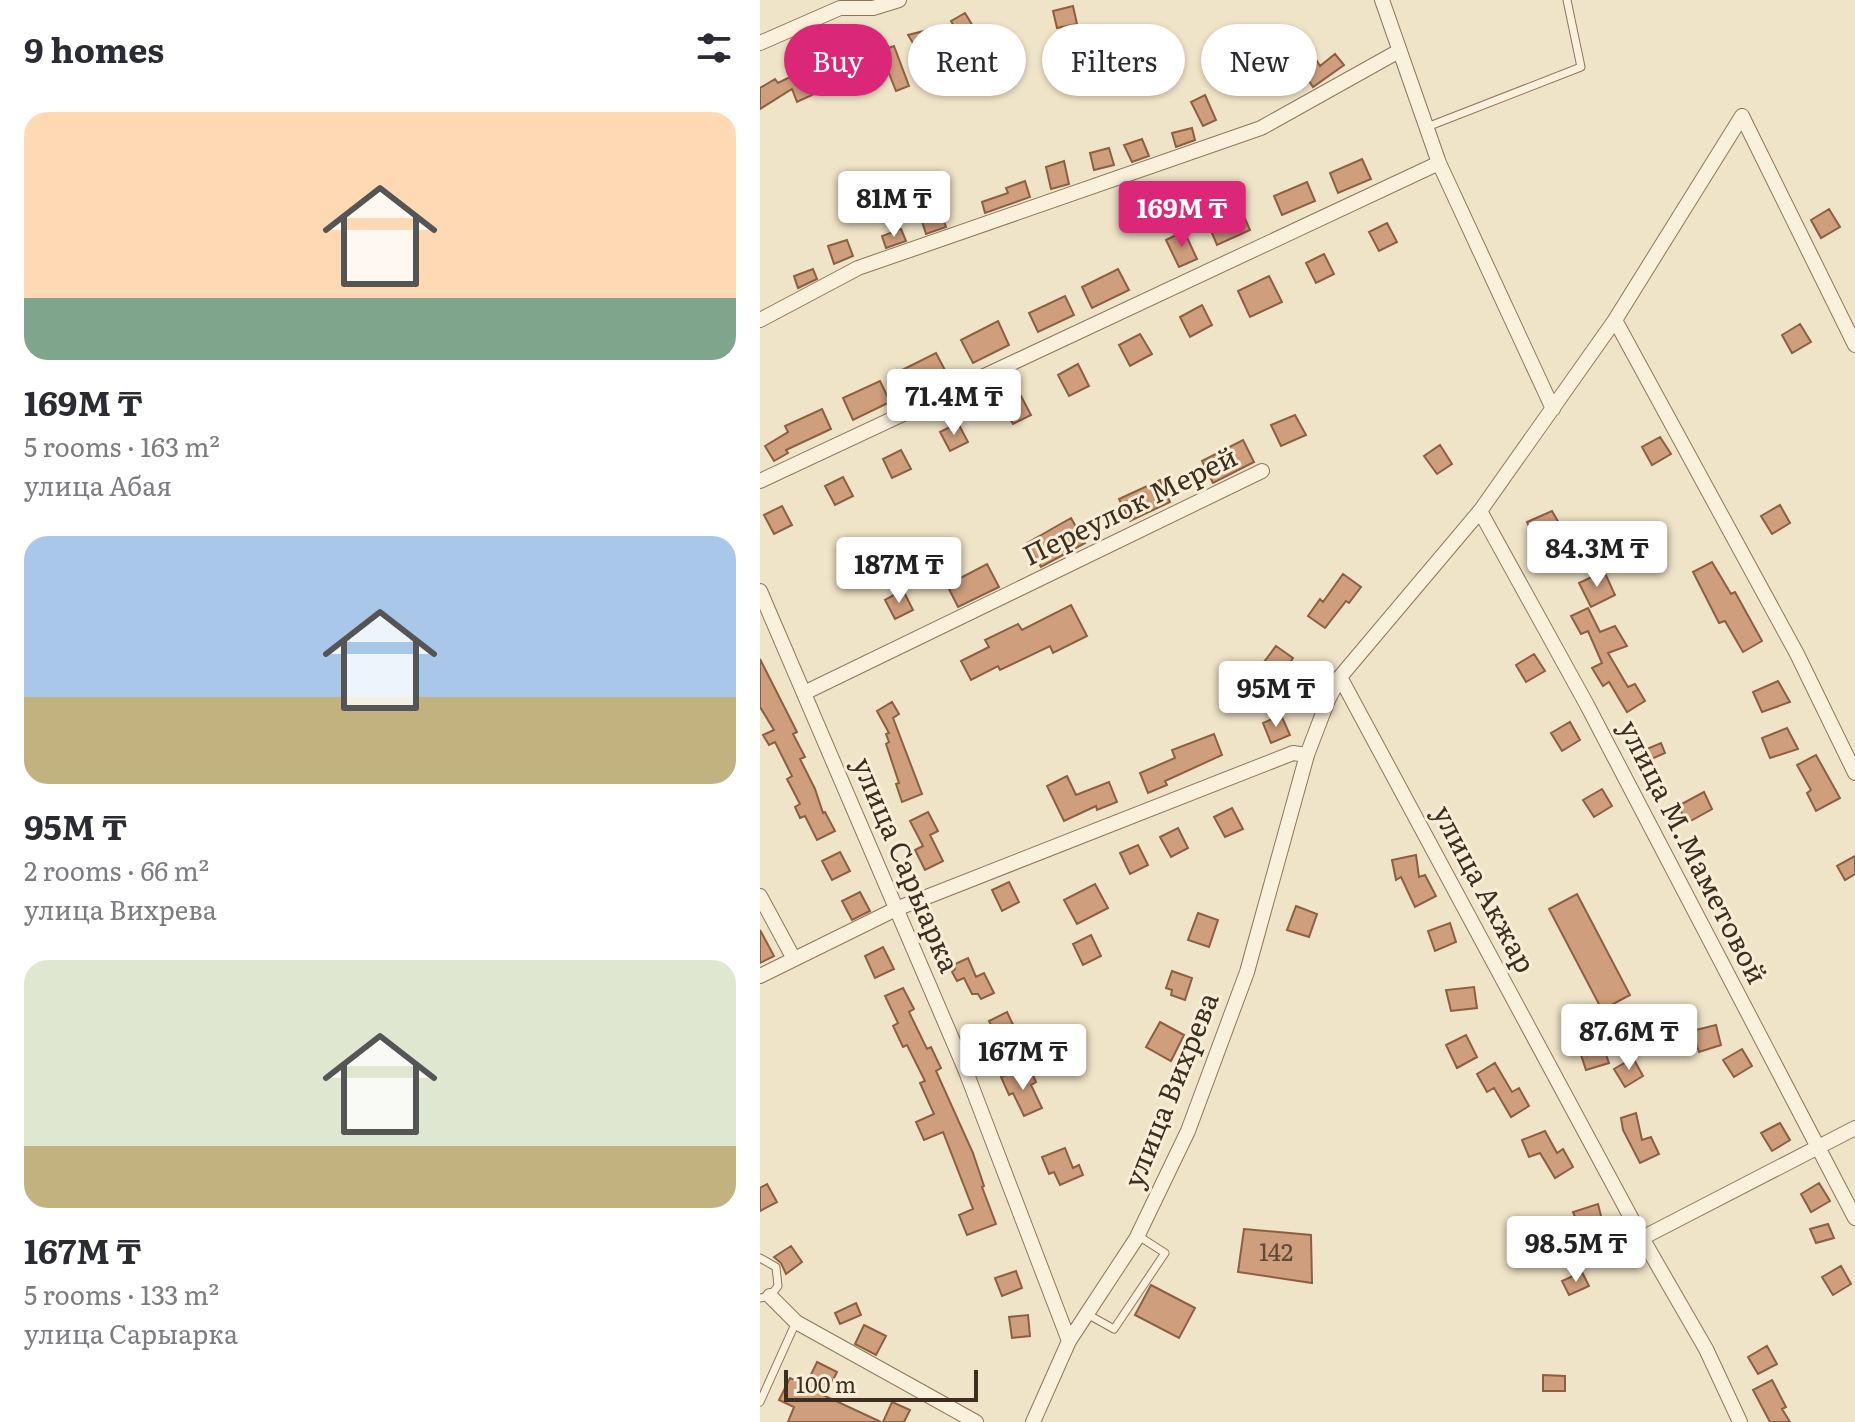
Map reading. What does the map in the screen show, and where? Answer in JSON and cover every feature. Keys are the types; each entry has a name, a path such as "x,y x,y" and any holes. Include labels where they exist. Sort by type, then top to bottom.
{"street":[{"path":"760,43 845,4 873,8 899,0"},
{"path":"1382,0 1439,163 1553,409"},
{"path":"760,320 858,268 1261,128 1399,51"},
{"name":"улица Вихрева","path":"1033,1422 1069,1341 1137,1235 1188,1131 1247,972 1307,755 1340,677 1480,511 1615,320 1742,116 1855,345"},
{"path":"760,481 1439,163"},
{"path":"1615,320 1797,654 1855,773"},
{"name":"Переулок Мерей","path":"804,693 1262,471"},
{"name":"улица М.Маметовой","path":"1480,511 1587,705 1855,1218"},
{"name":"улица Сарыарка","path":"760,591 965,1069 1069,1341"},
{"name":"улица Акжар","path":"1340,677 1642,1238 1706,1349 1740,1422"},
{"path":"760,976 896,909 1293,753 1307,755"},
{"path":"760,896 794,959"},
{"path":"1642,1238 1855,1128"},
{"path":"765,1297 796,1322 976,1422"}],"lane":[{"path":"1427,127 1581,67 1567,0"},
{"path":"1087,1314 1114,1329 1165,1253 1137,1235"},
{"path":"760,1258 776,1267 778,1274 778,1286 765,1297"},
{"path":"760,1402 796,1322"}],"building":[{"path":"1073,6 1077,24 1056,24 1053,11"},
{"path":"965,13 972,24 953,24 951,21"},
{"path":"892,47 908,83 908,86 896,91 892,81"},
{"path":"1335,54 1344,65 1317,84 1317,61 1320,66"},
{"path":"775,79 778,83 784,80 784,94 760,109 760,88"},
{"path":"795,96 810,96 797,102"},
{"path":"1205,96 1216,120 1203,126 1191,102"},
{"path":"1192,128 1195,140 1176,147 1172,133"},
{"path":"1142,139 1149,156 1132,162 1124,145"},
{"path":"1109,148 1114,165 1094,170 1090,153"},
{"path":"1362,159 1371,179 1338,193 1330,173"},
{"path":"1064,161 1069,184 1051,189 1046,167"},
{"path":"1025,181 1030,197 985,213 982,202 1008,193 1006,188"},
{"path":"1307,182 1315,201 1282,215 1274,196"},
{"path":"1829,209 1840,227 1821,238 1811,220"},
{"path":"940,211 946,227 926,234 921,218"},
{"path":"1242,212 1250,230 1217,245 1209,226"},
{"path":"1387,223 1397,242 1379,251 1369,232"},
{"path":"901,229 906,241 886,248 882,236"},
{"path":"1184,231 1197,259 1179,267 1166,240"},
{"path":"847,240 853,256 834,264 828,246"},
{"path":"1324,254 1334,274 1316,283 1306,263"},
{"path":"813,269 817,279 798,288 794,276"},
{"path":"1118,269 1129,290 1092,308 1082,287"},
{"path":"1269,276 1282,302 1250,317 1238,291"},
{"path":"1065,296 1074,315 1038,332 1029,313"},
{"path":"1202,305 1212,325 1190,337 1180,317"},
{"path":"998,321 1009,345 973,363 961,340"},
{"path":"1800,324 1811,342 1792,353 1782,335"},
{"path":"1140,334 1152,354 1130,366 1119,345"},
{"path":"936,353 947,374 910,391 900,371"},
{"path":"1078,364 1089,386 1069,396 1058,375"},
{"path":"880,381 890,402 853,420 843,398"},
{"path":"1021,396 1031,415 1013,424 1003,405"},
{"path":"822,409 831,429 786,450 788,453 774,461 765,446 788,432 785,426"},
{"path":"1295,415 1306,435 1281,446 1271,425"},
{"path":"958,423 968,442 950,451 940,432"},
{"path":"1660,437 1671,454 1652,465 1642,447"},
{"path":"1243,440 1254,462 1213,483 1202,461"},
{"path":"1440,445 1452,464 1437,474 1424,456"},
{"path":"901,450 911,469 892,478 883,459"},
{"path":"843,477 853,496 835,505 825,486"},
{"path":"1160,480 1170,502 1130,521 1119,499"},
{"path":"1780,505 1790,523 1772,534 1761,516"},
{"path":"782,506 792,525 774,534 764,515"},
{"path":"1552,511 1564,532 1551,536 1563,557 1544,567 1534,550 1538,547 1527,522"},
{"path":"1071,518 1085,543 1041,567 1027,543"},
{"path":"1712,562 1731,594 1735,592 1762,641 1743,652 1725,621 1719,623 1693,572"},
{"path":"987,564 999,587 958,607 947,585"},
{"path":"1604,571 1615,595 1591,607 1579,583"},
{"path":"1343,574 1361,587 1325,628 1308,616 1320,599 1323,602"},
{"path":"903,590 913,610 895,619 885,600"},
{"path":"1071,605 1087,636 1053,653 1050,646 971,680 961,661 989,647 985,640 1018,624 1022,630"},
{"path":"1588,608 1600,632 1615,626 1627,646 1608,653 1628,687 1635,684 1645,701 1627,712 1609,682 1603,686 1592,668 1602,663 1588,631 1581,634 1571,616"},
{"path":"1276,646 1293,658 1282,675 1264,662"},
{"path":"1534,654 1545,671 1526,682 1516,665"},
{"path":"760,659 797,732 793,734 805,757 800,759 823,813 835,831 817,840 805,816 800,818 795,807 800,804 787,779 792,776 775,742 769,745 763,735 774,730 760,707"},
{"path":"1778,681 1790,702 1762,712 1753,692"},
{"path":"892,702 899,714 893,718 922,794 902,802 886,744 889,742 886,734 889,733 877,711"},
{"path":"1281,715 1290,735 1271,743 1263,723"},
{"path":"1570,722 1580,740 1562,751 1551,733"},
{"path":"1787,728 1798,749 1770,758 1762,738"},
{"path":"1214,734 1222,755 1165,781 1167,785 1148,793 1140,773 1175,758 1172,750"},
{"path":"1661,743 1665,753 1647,761 1642,751"},
{"path":"1816,755 1840,798 1816,811 1807,793 1811,790 1797,765"},
{"path":"1067,776 1076,795 1109,782 1117,802 1097,810 1096,806 1064,821 1047,786"},
{"path":"1602,789 1612,806 1594,817 1583,800"},
{"path":"1704,792 1712,809 1687,823 1678,806"},
{"path":"1232,808 1243,829 1225,837 1214,817"},
{"path":"928,812 938,831 930,835 943,861 925,870 915,850 923,846 910,821"},
{"path":"1178,828 1188,848 1171,857 1160,837"},
{"path":"1138,845 1148,865 1130,874 1120,853"},
{"path":"840,852 850,871 832,880 822,861"},
{"path":"1416,855 1419,877 1425,875 1436,896 1415,907 1401,877 1396,880 1392,860"},
{"path":"1855,856 1855,874 1845,880 1837,866"},
{"path":"1009,882 1019,902 1002,911 992,890"},
{"path":"1095,884 1108,908 1077,924 1064,900"},
{"path":"860,892 870,911 852,920 842,901"},
{"path":"1577,894 1630,995 1602,1010 1549,909"},
{"path":"1296,906 1317,914 1309,937 1287,930"},
{"path":"1198,913 1218,920 1209,947 1188,940"},
{"path":"1450,923 1456,942 1435,951 1428,931"},
{"path":"760,930 774,956 760,963"},
{"path":"1091,935 1101,956 1083,965 1073,944"},
{"path":"883,947 894,969 875,978 865,956"},
{"path":"968,958 976,977 984,973 994,993 981,999 978,994 972,994 964,978 957,981 952,972 955,969 953,965"},
{"path":"1172,971 1192,978 1185,1000 1171,995 1172,990 1166,988"},
{"path":"1474,987 1477,1008 1451,1011 1446,990"},
{"path":"903,988 914,1009 909,1012 927,1049 931,1047 941,1068 936,1071 973,1153 996,1224 967,1235 959,1215 973,1209 943,1132 924,1140 916,1122 934,1114 920,1083 925,1081 907,1045 903,1047 893,1026 898,1023 885,996"},
{"path":"1007,1012 1017,1033 999,1041 989,1021"},
{"path":"1160,1022 1184,1035 1171,1061 1146,1047"},
{"path":"1716,1025 1721,1045 1699,1052 1692,1031"},
{"path":"1466,1035 1477,1057 1457,1068 1446,1045"},
{"path":"1604,1049 1609,1063 1586,1070 1581,1055"},
{"path":"1742,1049 1752,1066 1734,1077 1723,1060"},
{"path":"1633,1058 1643,1076 1625,1087 1614,1069"},
{"path":"1495,1063 1512,1092 1519,1088 1529,1106 1511,1117 1494,1088 1487,1092 1477,1074"},
{"path":"1015,1071 1019,1079 1032,1073 1036,1082 1031,1085 1042,1108 1024,1116 1001,1077"},
{"path":"1636,1113 1642,1140 1651,1137 1659,1154 1640,1163 1623,1130 1621,1118"},
{"path":"1780,1123 1790,1140 1772,1151 1761,1133"},
{"path":"1545,1131 1557,1153 1563,1149 1573,1167 1555,1178 1540,1153 1529,1157 1522,1140"},
{"path":"1065,1148 1073,1168 1079,1165 1083,1175 1060,1185 1054,1172 1049,1174 1042,1157"},
{"path":"1819,1183 1830,1201 1811,1212 1801,1194"},
{"path":"767,1184 777,1202 760,1211 760,1188"},
{"path":"1598,1204 1604,1228 1608,1225 1619,1243 1600,1254 1585,1228 1580,1229 1573,1212"},
{"path":"1828,1224 1834,1238 1816,1243 1810,1229"},
{"path":"1244,1229 1311,1235 1312,1283 1238,1272"},
{"path":"791,1246 802,1262 786,1274 774,1257"},
{"path":"1841,1266 1851,1284 1833,1295 1822,1277"},
{"path":"1016,1271 1022,1288 1002,1296 995,1278"},
{"path":"1582,1272 1589,1286 1569,1295 1562,1281"},
{"path":"1151,1285 1195,1308 1179,1338 1135,1315"},
{"path":"856,1303 861,1315 840,1324 835,1313"},
{"path":"1028,1315 1030,1336 1012,1338 1009,1317"},
{"path":"864,1325 886,1336 876,1355 855,1344"},
{"path":"1767,1346 1777,1364 1758,1374 1748,1357"},
{"path":"817,1362 837,1372 825,1396 881,1422 788,1422 794,1407 779,1400 790,1378 806,1385"},
{"path":"1543,1375 1565,1376 1565,1391 1543,1391"},
{"path":"1772,1380 1790,1422 1770,1422 1753,1390"},
{"path":"892,1402 910,1410 904,1422 883,1422"}]}
